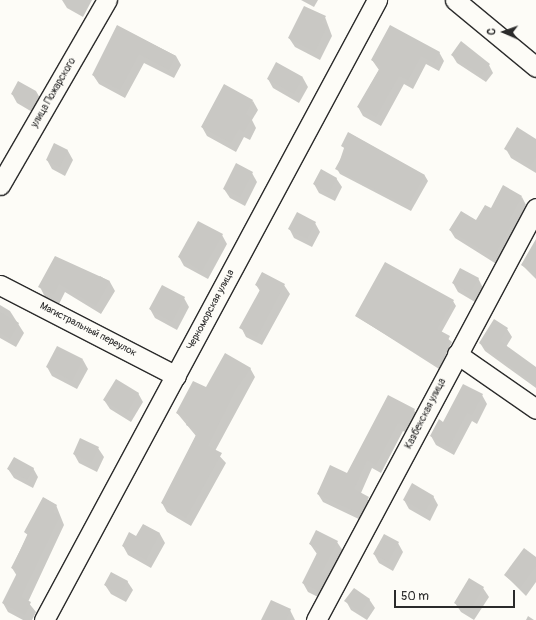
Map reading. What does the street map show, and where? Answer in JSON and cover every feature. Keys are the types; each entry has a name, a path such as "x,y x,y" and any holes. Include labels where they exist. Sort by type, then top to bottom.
{"street":[{"name":"улица Пожарского","path":"0,185 107,0"},
{"name":"Черноморская улица","path":"44,620 377,0"},
{"path":"456,0 536,68"},
{"name":"Казбекская улица","path":"316,620 536,208"},
{"name":"Магистральный переулок","path":"0,285 176,376"},
{"path":"457,354 536,409"}],"building":[{"path":"304,6 326,16 322,23 327,26 315,52 288,38"},
{"path":"117,25 176,56 169,70 139,54 120,90 92,75"},
{"path":"390,25 440,52 434,63 421,56 408,80 399,76 376,117 357,107 381,66 371,60"},
{"path":"461,41 490,64 481,75 451,55"},
{"path":"276,62 303,77 294,94 267,79"},
{"path":"18,81 36,91 29,105 11,94"},
{"path":"224,84 253,100 246,114 252,118 244,132 239,129 231,143 201,127"},
{"path":"517,127 536,139 536,157 531,165 504,149"},
{"path":"348,132 425,175 408,206 335,169 346,149 341,146"},
{"path":"54,143 68,150 60,167 46,160"},
{"path":"236,163 253,172 240,197 223,189"},
{"path":"321,169 337,178 329,193 313,184"},
{"path":"503,185 522,196 509,220 513,222 493,257 449,230 461,211 476,220 485,205 491,208"},
{"path":"297,212 316,222 307,239 288,229"},
{"path":"198,221 223,234 202,271 178,257"},
{"path":"536,239 536,274 521,265"},
{"path":"55,256 110,281 96,306 59,284 54,295 38,287"},
{"path":"385,262 454,300 437,329 450,336 436,365 355,316"},
{"path":"460,268 479,278 470,293 452,283"},
{"path":"262,272 285,284 257,337 239,328 261,288 255,285"},
{"path":"162,285 185,297 172,322 149,309"},
{"path":"0,312 19,323 10,339 0,333"},
{"path":"494,319 508,328 500,341 536,367 536,385 479,343"},
{"path":"57,346 83,359 72,381 46,367"},
{"path":"225,353 251,368 236,389 208,446 222,453 186,518 161,503 198,431 186,425 189,420 176,413 193,381 206,387"},
{"path":"116,379 139,393 126,414 103,400"},
{"path":"463,384 483,394 472,415 467,413 449,447 430,436 439,419 443,422"},
{"path":"388,395 415,409 406,427 398,423 376,465 367,460 354,489 369,497 360,514 317,494 330,465 347,473"},
{"path":"80,438 99,447 91,463 73,454"},
{"path":"14,457 34,468 27,480 7,469"},
{"path":"412,483 434,496 425,512 403,500"},
{"path":"43,497 57,505 53,512 60,516 21,597 31,602 25,615 2,603 18,571 11,568 28,535 24,532"},
{"path":"143,524 160,533 146,560 122,546 129,532 136,536"},
{"path":"316,530 338,541 321,574 327,577 319,591 302,583 319,549 309,544"},
{"path":"384,534 399,542 388,562 373,554"},
{"path":"524,548 536,557 536,566 520,588 504,575"},
{"path":"111,572 128,581 121,594 104,585"},
{"path":"469,578 484,587 469,612 454,603"},
{"path":"354,588 370,599 361,612 344,601"},
{"path":"271,600 291,609 286,620 261,620"}]}
